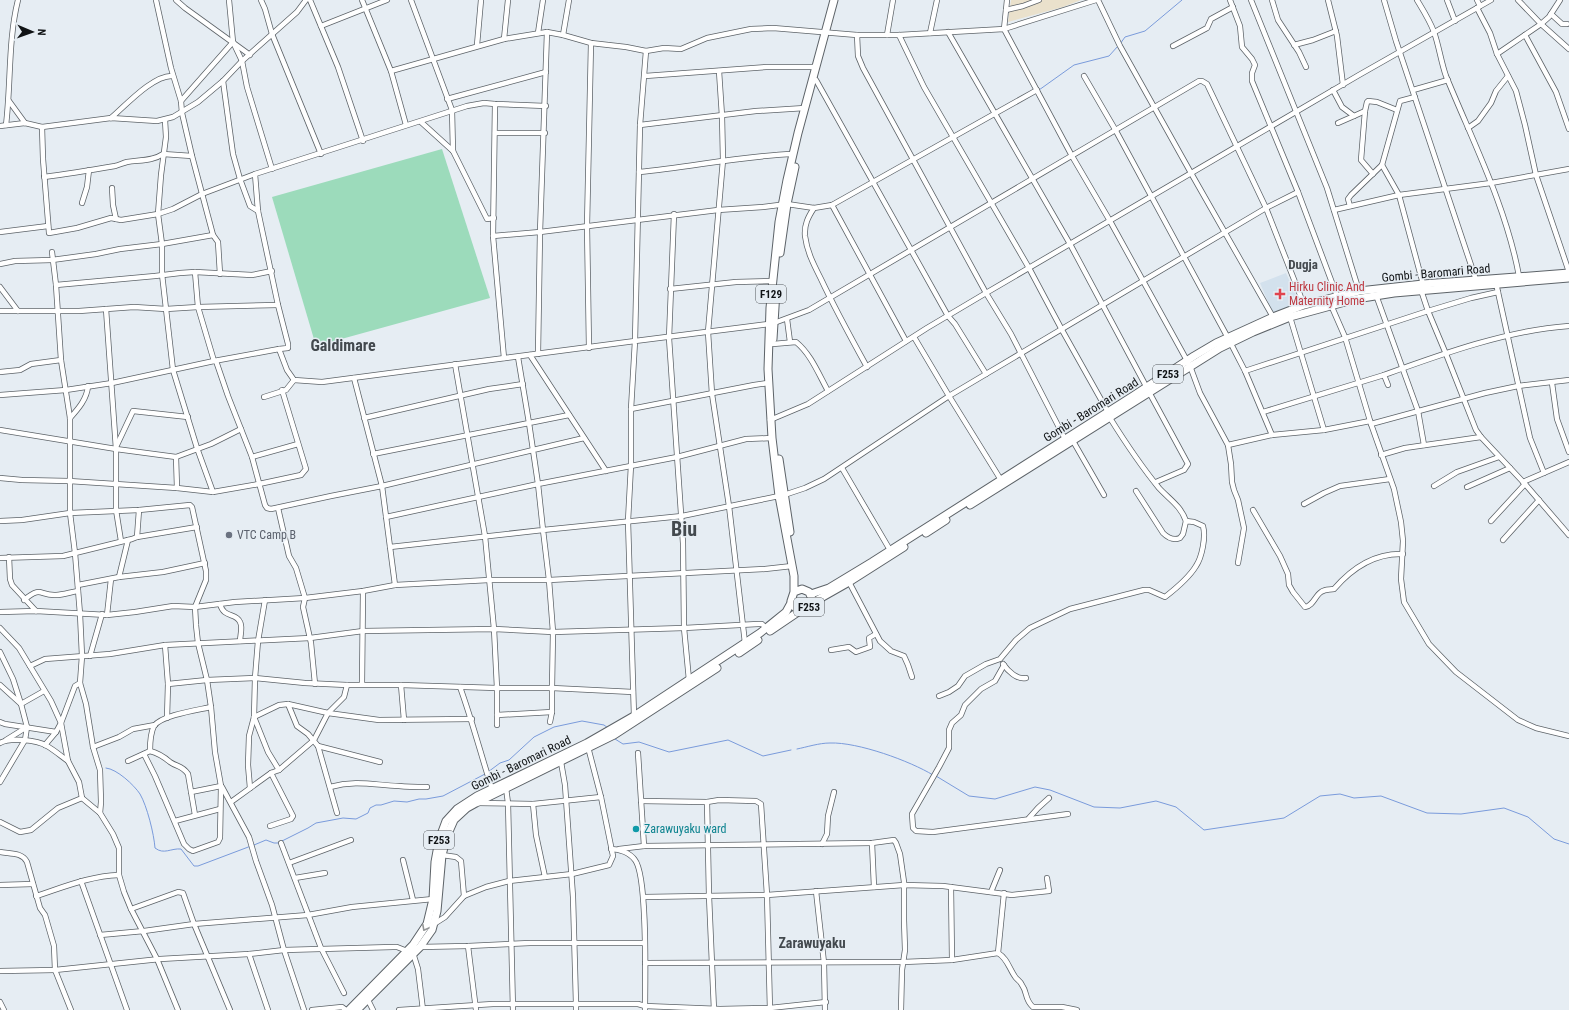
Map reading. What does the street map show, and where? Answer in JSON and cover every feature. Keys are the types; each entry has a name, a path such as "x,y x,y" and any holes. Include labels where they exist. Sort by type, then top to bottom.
{"main road":[{"name":"F129","path":"794,592 794,576 772,438 773,344 771,324 780,254 784,204 798,154 834,0"},
{"name":"F129","path":"804,589 796,572 781,496 768,383 772,281 793,154 816,67 838,0"},
{"name":"Gombi - Baromari Road","path":"1229,340 1290,317 1331,305 1376,295 1476,280 1495,281 1519,276 1569,272"},
{"name":"Gombi - Baromari Road","path":"811,594 829,588 1073,441 1109,415 1188,364 1273,317 1304,305 1359,291 1495,281 1569,278"},
{"name":"Gombi - Baromari Road","path":"812,603 849,582 990,490 1000,480 1065,439 1109,415"},
{"name":"F253","path":"798,589 804,589 811,594 812,603 808,608 801,610 795,608 791,603 791,597 798,589"},
{"name":"Gombi - Baromari Road","path":"612,732 766,628 786,612 791,603"},
{"name":"Gombi - Baromari Road","path":"349,1010 410,952 420,947 429,935 434,924 438,900 442,855 447,836 454,820 466,808 561,762 612,732 694,683 801,610"},
{"name":"Gombi - Baromari Road","path":"357,1010 368,1000 410,952 427,924 433,899 437,851 442,830 446,821 457,809 470,800 587,746"}],"street":[{"path":"6,125 9,101 14,16 18,0"},
{"path":"156,0 173,76 181,101 182,113 192,156 213,235 218,242 220,274"},
{"path":"176,0 250,55"},
{"path":"229,0 233,42 242,61 247,87 272,169"},
{"path":"261,0 272,34 321,154"},
{"path":"0,126 25,123 42,127 111,118 157,121 165,120 182,113 223,81 242,61 296,12 306,0"},
{"path":"310,0 338,67 363,140"},
{"path":"362,0 392,71 406,125"},
{"path":"321,26 387,0"},
{"path":"411,0 452,110 453,151"},
{"path":"477,46 480,0"},
{"path":"504,39 508,0"},
{"path":"538,33 542,0"},
{"path":"563,35 569,0"},
{"path":"887,35 893,0"},
{"path":"930,33 937,0"},
{"path":"1007,0 1004,29 1072,156 1110,221 1188,364 1200,393 1228,445 1232,482 1238,500 1244,528 1238,563"},
{"path":"1023,6 1024,0"},
{"path":"1006,10 1023,6 1036,0"},
{"path":"392,71 504,39 547,32 591,43 646,51 664,48 681,49 707,38 751,29 773,28 857,35 899,35 1004,29 1097,0 1120,46 1273,317"},
{"path":"1230,0 1240,26 1242,47 1255,65 1252,73 1252,81 1298,192 1337,296"},
{"path":"1251,0 1327,188 1359,291"},
{"path":"1272,0 1278,20 1306,67"},
{"path":"1328,0 1336,32 1343,85"},
{"path":"1384,0 1445,190 1476,280"},
{"path":"1417,0 1434,32 1448,80 1491,183 1515,254 1519,276"},
{"path":"1448,0 1455,21"},
{"path":"1477,0 1497,54 1516,91 1536,175 1569,272"},
{"path":"772,419 808,404 906,341 986,293 1333,90 1491,0"},
{"path":"1518,0 1541,24 1569,49"},
{"path":"1497,54 1541,24 1551,14 1560,0"},
{"path":"1173,46 1207,28 1211,20 1233,7"},
{"path":"1551,14 1562,24 1568,25"},
{"path":"538,354 540,232 546,106 547,32"},
{"path":"948,32 1070,244 1188,464 1184,470 1156,482"},
{"path":"1294,45 1336,32"},
{"path":"857,35 858,56 863,68 1021,354 1065,439"},
{"path":"899,35 924,87 1029,268 1109,415 1136,458 1160,489 1181,509 1186,521 1183,534 1180,538 1172,539 1163,533 1136,491"},
{"path":"1526,35 1556,92 1569,128"},
{"path":"181,101 197,81 233,42"},
{"path":"589,348 587,226 591,43"},
{"path":"634,716 628,521 631,465 631,409 635,342 636,220 640,124 646,51"},
{"path":"645,76 766,67 816,67"},
{"path":"719,71 723,160 708,332 712,394 729,506 745,643"},
{"path":"447,99 546,72"},
{"path":"111,118 153,83 161,78 173,76"},
{"path":"1084,76 1116,131 1229,340 1245,371 1272,434"},
{"path":"1468,128 1478,121 1491,104 1496,91 1508,76"},
{"path":"816,80 948,316 955,324 986,374"},
{"path":"1413,90 1448,80"},
{"path":"223,81 233,154 240,180 250,206 258,211"},
{"path":"294,380 322,382 669,338 771,324 787,319 809,310 1156,108 1199,81 1206,84 1237,146 1266,208 1304,305"},
{"path":"493,236 540,232 674,214 784,204 814,208 832,206 874,183 952,136 1037,90"},
{"path":"1333,90 1342,107 1354,116"},
{"path":"1350,206 1349,197 1382,165 1400,101 1415,97"},
{"path":"9,101 25,123"},
{"path":"1373,174 1361,160 1368,101 1380,103 1397,110"},
{"path":"42,127 44,176 48,210 48,226 50,232 78,228 111,218 121,220 158,214 173,209 202,194 255,174 321,154 406,125 421,122 452,110 484,103 546,106"},
{"path":"495,104 493,236 504,358"},
{"path":"640,124 756,111 805,108"},
{"path":"1338,123 1366,111"},
{"path":"165,120 166,137 163,154 158,214 162,244 162,274 173,370 197,448 213,492"},
{"path":"421,122 453,151 487,219 494,218"},
{"path":"495,133 545,133"},
{"path":"44,176 116,166 126,162 160,157 163,154 192,156"},
{"path":"639,172 681,168 761,155 793,154"},
{"path":"1382,165 1399,195 1428,311 1471,421 1481,438 1524,483 1569,535"},
{"path":"1334,210 1399,195 1491,183 1569,169"},
{"path":"82,204 87,187 89,170"},
{"path":"0,395 66,390 112,383 215,361 288,348 258,211 255,174"},
{"path":"112,188 116,219"},
{"path":"390,548 485,536 682,516 781,496 805,488 842,468 949,396 1266,208 1298,192"},
{"path":"832,206 906,341"},
{"path":"814,208 807,219 805,236 809,253 829,298 867,367"},
{"path":"674,214 669,338 682,516 684,628 689,680"},
{"path":"0,232 48,226"},
{"path":"0,264 15,261 52,260 213,235"},
{"path":"52,252 56,285 56,311 61,360 70,418 70,513 80,614 82,656 80,683 86,704 93,747 100,770 100,813"},
{"path":"56,285 155,276 162,274 196,272 252,275 272,271"},
{"path":"196,272 198,306 215,361 252,457 265,505 268,508 278,508 382,486 584,438"},
{"path":"670,289 736,282 772,281"},
{"path":"1495,281 1506,336 1530,438 1544,473"},
{"path":"0,286 18,311"},
{"path":"1245,371 1428,311 1471,298 1498,292"},
{"path":"1376,295 1418,411 1424,445"},
{"path":"1331,305 1345,338 1370,422 1394,489 1401,522 1403,554 1401,579 1404,602 1429,644 1456,672 1518,720 1536,728 1569,736"},
{"path":"0,311 56,311 134,307 166,309 198,306 278,306"},
{"path":"106,309 116,449 116,510 121,541"},
{"path":"1290,317 1324,430"},
{"path":"787,319 790,342"},
{"path":"1263,412 1506,336 1569,326"},
{"path":"914,337 1000,480"},
{"path":"773,344 796,342 800,345 810,358 828,391"},
{"path":"279,349 287,370 294,380"},
{"path":"530,355 606,471"},
{"path":"518,356 538,484 549,580 553,632 552,712 550,722"},
{"path":"0,372 20,370 31,364 61,360"},
{"path":"455,364 485,536 494,629 498,715 497,725"},
{"path":"1384,375 1388,384"},
{"path":"354,378 382,486 395,585"},
{"path":"264,396 286,390 294,380"},
{"path":"1228,445 1272,434 1324,430 1370,422 1518,386 1569,380"},
{"path":"631,409 768,383"},
{"path":"1552,383 1557,419 1569,452"},
{"path":"364,418 461,396 523,384"},
{"path":"70,418 87,395 88,386"},
{"path":"0,478 177,488 213,492 301,475 306,470 282,390"},
{"path":"116,449 133,411 188,417"},
{"path":"373,454 569,415"},
{"path":"0,430 176,457 210,444 241,429"},
{"path":"386,517 538,484 677,457 746,439 772,438"},
{"path":"1381,455 1397,449 1481,438"},
{"path":"1073,441 1104,496"},
{"path":"252,457 298,444"},
{"path":"176,457 177,488"},
{"path":"1434,486 1457,472 1500,457"},
{"path":"1491,521 1524,483 1569,462"},
{"path":"842,468 890,550"},
{"path":"1467,488 1510,468"},
{"path":"1304,504 1340,486 1390,479"},
{"path":"1503,540 1539,500"},
{"path":"0,521 22,520 70,513 139,510 190,505 192,507 206,571 206,580 195,606 198,643 207,680 215,752 221,786 220,838 218,842 193,851 184,844 144,754"},
{"path":"278,508 289,556 296,568 305,598 304,607 310,638 315,684"},
{"path":"137,537 139,510"},
{"path":"1252,510 1280,556 1288,574 1289,585 1305,607 1310,605 1320,592 1326,589 1334,589 1349,573 1362,563 1383,556 1403,554"},
{"path":"939,696 958,686 964,676 986,664 1000,659 1016,640 1030,628 1070,609 1144,590 1149,590 1164,597 1169,594 1196,567 1202,551 1204,535 1203,526 1194,522 1186,521"},
{"path":"0,558 63,556 137,537 197,527"},
{"path":"118,577 128,540"},
{"path":"9,558 10,579 12,585 36,612"},
{"path":"78,585 118,577 164,572 205,563"},
{"path":"0,612 105,614 135,612 174,606 195,606 305,598 363,591 395,585 489,580 549,580 765,569 792,566"},
{"path":"90,656 105,614 111,579"},
{"path":"849,582 880,641 891,651 904,656 912,677"},
{"path":"24,600 34,592 41,591 55,595 78,591"},
{"path":"362,684 363,591"},
{"path":"250,788 248,765 249,736 254,717 258,641 265,600"},
{"path":"220,604 222,610 226,614 237,618 240,622 240,641"},
{"path":"30,666 44,659 110,654 165,645 310,638 363,631 494,629 553,632 743,626 762,624 766,628"},
{"path":"0,628 19,648 51,701 61,723 68,761 79,782 82,798 100,813 113,834 119,848 119,875 131,909 157,959 178,1010"},
{"path":"831,650 849,647 856,652 867,649 870,647 869,638 876,634"},
{"path":"165,645 168,684 167,718"},
{"path":"0,652 13,679 27,727 25,740 2,776 0,782"},
{"path":"1000,659 1013,674 1024,679 1026,678"},
{"path":"1004,665 995,681 981,689 965,705 961,715 952,723 949,730 949,748 912,814 913,828 916,831 934,832 1007,823 1029,818 1068,814"},
{"path":"168,684 207,680 255,678 315,684 552,688 633,692"},
{"path":"45,745 56,732 75,686 80,683"},
{"path":"0,685 21,704"},
{"path":"231,802 271,773 279,770 314,740 328,713 344,697 347,685"},
{"path":"401,685 404,720"},
{"path":"460,687 472,719 477,743 492,789"},
{"path":"21,704 44,691"},
{"path":"254,717 279,705 288,704 328,713 379,720 472,719"},
{"path":"288,704 298,726 314,740 318,746 337,813"},
{"path":"93,747 113,740 134,729 155,725 167,718 211,707"},
{"path":"498,715 552,712"},
{"path":"254,717 268,752 279,770"},
{"path":"0,722 56,732"},
{"path":"150,751 151,734 155,725"},
{"path":"2,742 27,727"},
{"path":"2,742 25,740 45,745 68,761"},
{"path":"318,746 332,751 380,762"},
{"path":"434,924 445,917 464,896 486,887 509,881 572,874 609,865 613,856 601,797 587,746"},
{"path":"128,761 150,751 164,756 170,762 184,769 188,774 195,815"},
{"path":"638,753 644,846"},
{"path":"561,762 572,874 576,1010"},
{"path":"270,826 291,819 293,816 271,773"},
{"path":"330,787 346,783 427,786"},
{"path":"190,792 221,786"},
{"path":"221,786 249,836 256,861 276,917 284,950 304,1010"},
{"path":"506,788 508,803 513,1010"},
{"path":"822,844 827,834 828,816 834,792"},
{"path":"476,803 533,804 601,797"},
{"path":"0,822 20,832 31,830 58,808 82,798"},
{"path":"1029,818 1049,798"},
{"path":"641,801 707,802 719,800 759,802 761,804 767,895 770,1009"},
{"path":"707,802 714,1010"},
{"path":"533,804 536,835 545,877"},
{"path":"175,821 220,809"},
{"path":"289,863 351,840"},
{"path":"611,849 644,846 872,843 891,840 896,843 902,866 904,886 905,941 901,981 901,1010"},
{"path":"281,843 321,948 344,993"},
{"path":"872,843 874,887"},
{"path":"619,849 636,861 644,897 645,1008"},
{"path":"0,852 21,855 24,857 54,946 55,970 71,1010"},
{"path":"442,855 456,857 461,861 464,896"},
{"path":"403,860 414,900"},
{"path":"991,892 1000,870"},
{"path":"295,878 325,872"},
{"path":"36,896 81,881 102,876 119,875"},
{"path":"644,897 767,895 904,886 943,886 1012,895 1049,891 1047,878"},
{"path":"81,881 128,1010"},
{"path":"0,885 33,884"},
{"path":"951,887 952,960"},
{"path":"131,909 180,891 183,893 194,924 230,1010"},
{"path":"816,891 824,963 825,1010"},
{"path":"998,953 1004,893"},
{"path":"100,935 144,932 194,924 308,914 352,907 433,899"},
{"path":"420,947 511,944 644,943"},
{"path":"468,946 475,1007"},
{"path":"0,971 55,970 110,963 249,954 284,950 397,947 410,952 418,969 422,1009"},
{"path":"645,963 903,962 952,960 998,953 1007,961 1016,978 1022,984 1026,999 1034,1008 1062,1007 1076,1010"},
{"path":"249,954 268,1010"},
{"path":"368,1000 373,1010"},
{"path":"0,1002 4,1010"},
{"path":"399,1010 513,1004 638,1004 645,1008 721,1010 770,1009 826,1002"},
{"path":"312,1010 342,1007 346,1010"}],"shaded area":[{"path":"1011,0 1081,0 1063,7 1008,22"},
{"name":"Hirku Clinic And Maternity Home","path":"1286,273 1300,304 1273,314 1260,283"}],"green space":[{"path":"442,149 490,298 316,346 272,197"}],"waterway":[{"path":"1120,44 1125,37 1145,31 1182,0"},
{"path":"1039,90 1074,65 1109,56 1118,46"},
{"path":"488,772 500,763 509,760 534,737 554,727 582,721 604,725 608,728"},
{"path":"615,739 623,744 639,742 669,752 728,740 763,756 791,750"},
{"path":"797,749 826,743 855,746 898,758 933,775"},
{"path":"106,768 115,771 125,778 140,794 150,820 155,848 158,850 165,851 181,849 194,866 198,866 251,846"},
{"path":"282,841 316,823 343,818 356,819 368,813 370,808 376,805 394,801 407,802 443,796 485,774"},
{"path":"936,776 969,796 995,799 1035,787 1050,790 1094,807 1120,808 1156,801 1176,807 1204,830 1284,818 1320,796 1340,794 1354,798 1381,796 1427,813 1461,814 1504,808 1528,817 1554,839 1569,844"},
{"path":"254,845 266,840 279,843"}],"place":[{"name":"Hirku Clinic And Maternity Home","path":"1280,294"},
{"name":"VTC Camp B","path":"229,535"},
{"name":"Zarawuyaku ward","path":"636,829"}],"district":[{"name":"Dugja","path":"1303,264"},
{"name":"Galdimare","path":"343,345"},
{"name":"Biu","path":"684,529"},
{"name":"Zarawuyaku","path":"812,943"}]}
